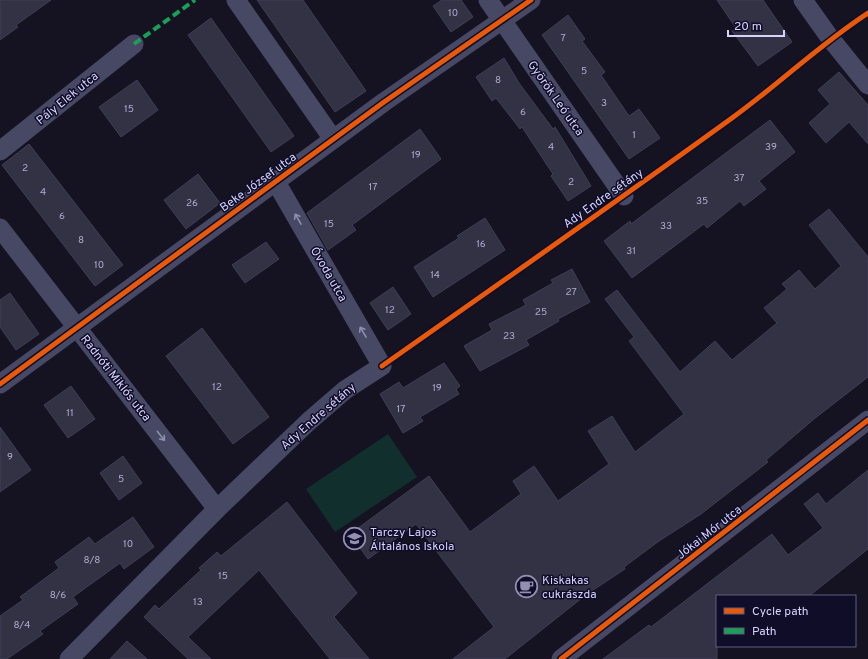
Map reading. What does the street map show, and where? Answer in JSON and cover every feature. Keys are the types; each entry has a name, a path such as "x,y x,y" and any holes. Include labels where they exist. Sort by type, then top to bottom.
{"street":[{"path":"236,0 333,140"},
{"name":"Györök Leó utca","path":"488,0 624,196"},
{"name":"Beke József utca","path":"0,384 333,140 531,0"},
{"path":"803,0 830,38 868,85"},
{"name":"Pály Elek utca","path":"0,151 134,44"},
{"name":"Óvoda utca","path":"276,182 382,366"},
{"name":"Radnóti Miklós utca","path":"0,228 217,509"},
{"name":"Ady Endre sétány","path":"69,659 217,509 313,418 345,390 382,366"},
{"name":"Jókai Mór utca","path":"562,659 868,420"}],"green space":[{"path":"388,434 417,477 335,532 306,489"}],"building":[{"path":"0,0 51,0 16,25 18,27 0,40"},
{"path":"257,0 303,0 366,91 335,112"},
{"path":"442,0 461,0 473,17 451,32 433,6"},
{"path":"717,0 763,0 792,42 758,66 732,31 736,28"},
{"path":"568,15 585,39 582,41 605,72 601,75 629,116 639,109 660,138 629,159 542,35"},
{"path":"211,18 294,136 271,152 188,35"},
{"path":"504,58 519,83 553,129 555,127 591,186 568,201 551,176 553,174 522,127 520,129 496,98 492,101 476,77"},
{"path":"839,72 868,105 868,144 849,122 826,143 809,123 830,104 818,90"},
{"path":"137,80 158,110 121,137 99,107"},
{"path":"770,120 795,152 759,181 766,189 744,206 740,201 707,228 704,224 632,278 604,241 630,221 631,224"},
{"path":"420,129 441,159 352,225 356,230 328,250 307,213"},
{"path":"29,144 123,265 95,286 2,165"},
{"path":"198,174 220,203 186,229 164,200"},
{"path":"829,209 868,257 868,377 814,419 766,460 768,462 701,514 659,541 624,567 625,569 587,594 505,659 453,659 494,627 416,524 368,559 350,534 429,476 470,532 521,494 513,481 534,466 558,501 609,464 588,431 612,416 635,452 684,414 629,341 634,337 605,299 617,290 680,372 715,341 732,360 777,323 764,308 787,289 782,284 799,270 815,289 841,266 809,225"},
{"path":"485,218 505,250 433,297 414,267 459,238 457,236"},
{"path":"266,242 279,259 245,283 232,265"},
{"path":"572,269 590,302 558,319 559,321 526,340 529,345 480,371 464,346 492,330 489,324 526,305 523,300 553,283 551,280"},
{"path":"393,287 411,314 388,330 370,303"},
{"path":"10,293 39,334 16,350 0,327 0,300"},
{"path":"202,328 269,417 233,444 166,356"},
{"path":"444,363 460,386 456,389 459,394 420,417 423,421 403,433 380,394 399,382 403,388"},
{"path":"71,386 95,419 68,438 44,405"},
{"path":"0,427 31,470 0,492"},
{"path":"123,456 142,483 119,500 100,473"},
{"path":"868,470 868,549 810,595 716,595 717,659 603,659 649,625 651,627 772,534 788,555 823,528 804,504 818,493 826,504"},
{"path":"287,502 357,593 334,617 369,659 330,659 259,570 188,637 211,659 188,659 144,617 155,605 159,609 201,570 199,568 217,552 221,556"},
{"path":"133,517 154,547 124,569 120,563 73,597 78,604 40,631 43,634 7,659 0,659 0,616 23,600 20,597 59,568 55,562 89,537 95,544"},
{"path":"127,641 147,659 110,659"}],"marked path":[{"path":"134,44 195,0"}],"cycle path":[{"path":"0,384 384,102 531,0"},
{"path":"382,366 732,118 816,51 868,13"},
{"path":"561,659 868,420"}],"place":[{"name":"Tarczy Lajos Általános Iskola","path":"354,539"},
{"name":"Kiskakas cukrászda","path":"526,587"}]}
